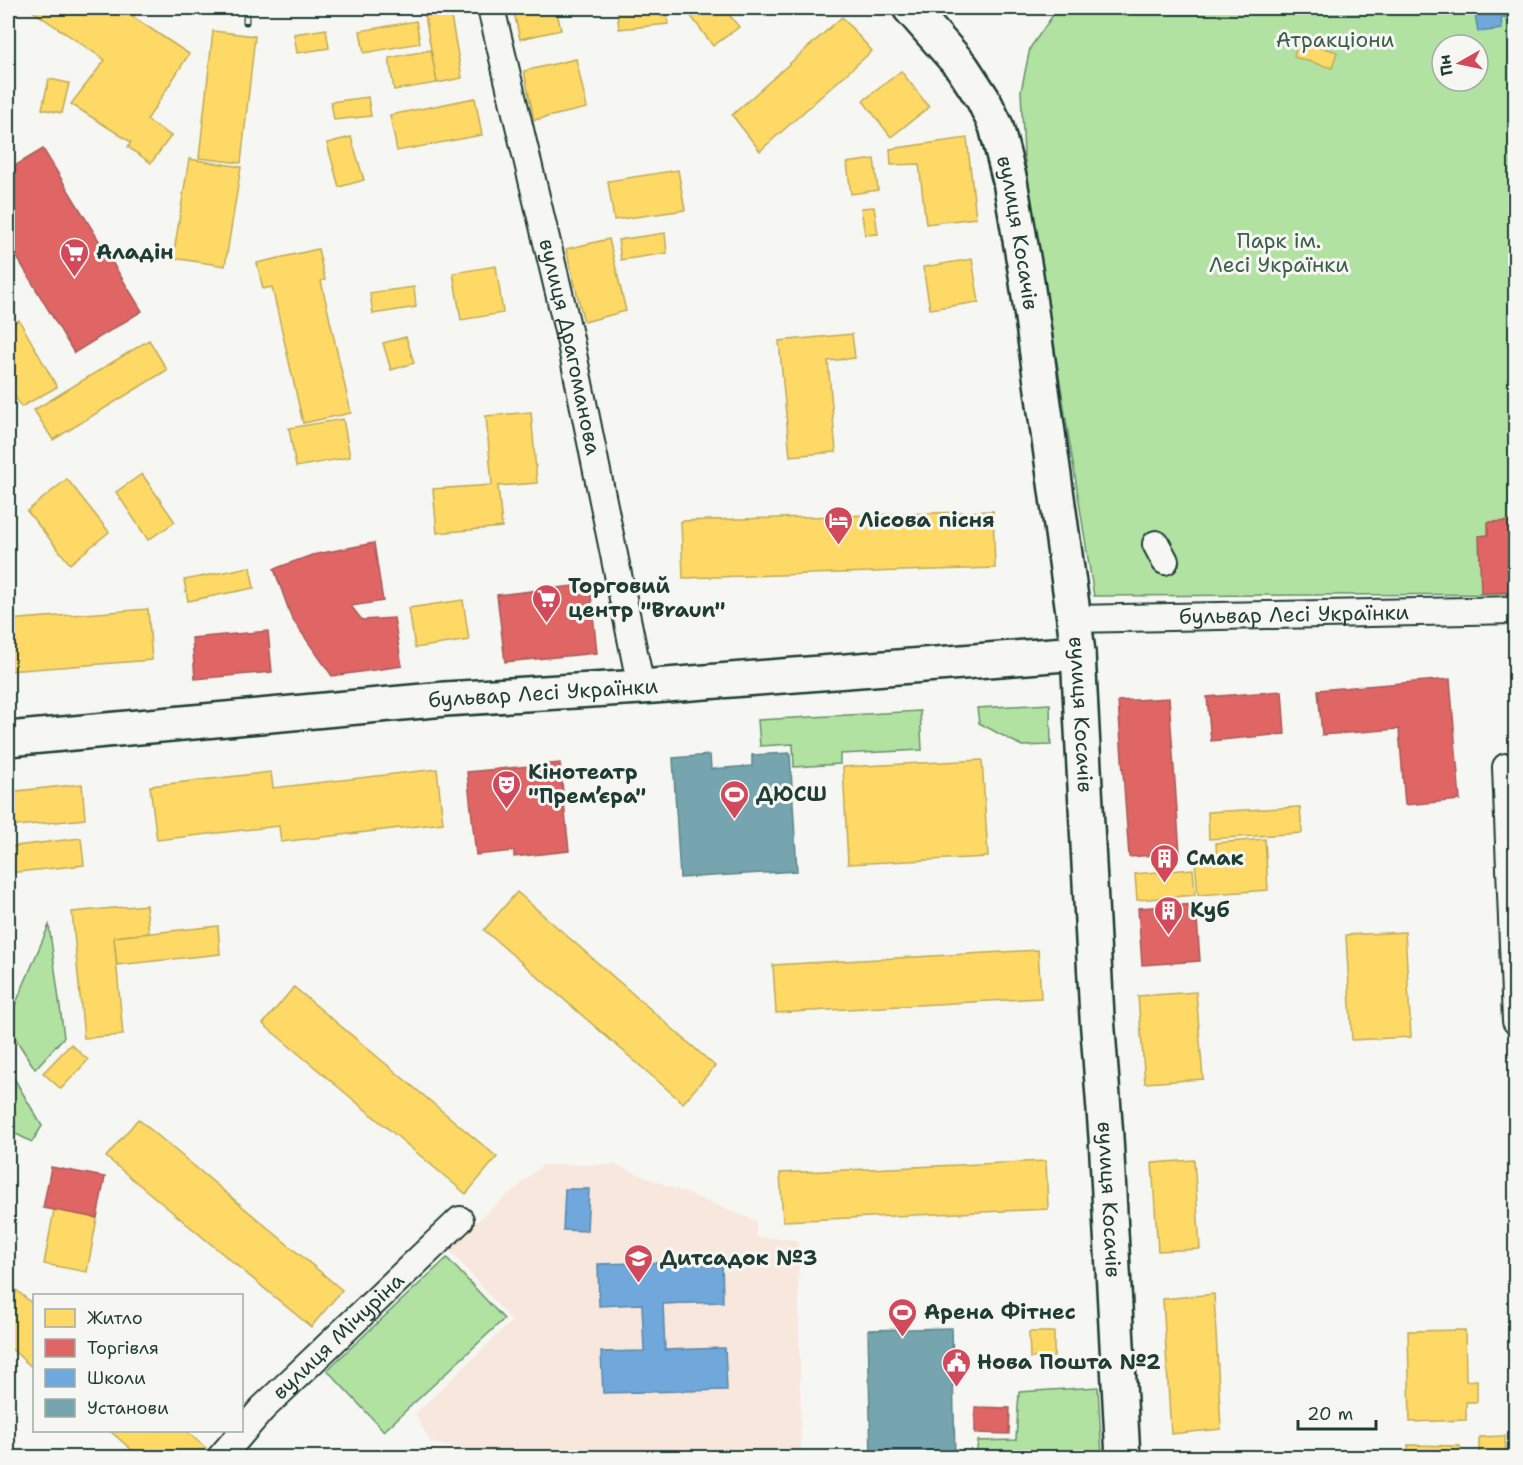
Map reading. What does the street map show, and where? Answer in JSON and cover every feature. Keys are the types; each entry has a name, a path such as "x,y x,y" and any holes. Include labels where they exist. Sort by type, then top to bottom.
{"street":[{"name":"вулиця Драгоманова","path":"491,8 570,339 641,687"},
{"name":"вулиця Косачів","path":"910,8 962,67 983,99 996,126 1010,181 1026,275 1078,654 1124,1458"},
{"name":"бульвар Лесі Українки","path":"1074,619 1515,610"},
{"name":"бульвар Лесі Українки","path":"8,739 445,699 641,687 1078,654"},
{"path":"1506,767 1515,1021"},
{"name":"вулиця Мічуріна","path":"243,1431 262,1409 460,1220"},
{"name":"вулиця Мічуріна","path":"220,1458 242,1432"}],"shaded area":[{"name":"Дитсадок №3","path":"543,1165 615,1165 756,1221 756,1237 798,1240 801,1457 489,1457 431,1442 415,1414 512,1321 447,1247"}],"green space":[{"name":"Парк ім. Лесі Українки","path":"1058,8 1515,8 1515,594 1094,596 1024,155 1021,91 1030,48"},
{"path":"1050,704 1051,745 1022,746 979,723 977,708"},
{"path":"920,711 922,750 840,754 840,764 794,767 793,744 760,746 758,720"},
{"path":"49,925 64,1037 35,1069 8,1027 8,1022"},
{"path":"8,1068 42,1126 32,1142 8,1130"},
{"path":"447,1258 504,1319 384,1431 327,1370"},
{"path":"1098,1387 1102,1457 976,1457 978,1441 1016,1440 1019,1392"}],"building: Житло":[{"path":"28,8 140,8 133,17 189,54 147,120 171,136 151,163 128,147 131,142 71,104 105,60"},
{"path":"513,8 556,8 561,30 520,39"},
{"path":"617,8 666,8 668,24 619,29"},
{"path":"685,8 724,8 739,27 713,46"},
{"path":"450,11 462,78 437,83 425,16"},
{"path":"842,17 872,51 760,151 732,115"},
{"path":"416,21 420,43 364,53 360,31"},
{"path":"326,29 329,48 297,53 294,34"},
{"path":"213,31 255,36 241,163 199,158"},
{"path":"1298,40 1337,52 1332,68 1294,57"},
{"path":"431,50 437,83 394,90 389,58"},
{"path":"576,59 587,108 534,120 524,71"},
{"path":"901,71 929,107 891,137 863,101"},
{"path":"49,79 69,83 62,113 42,109"},
{"path":"368,97 371,116 334,120 331,102"},
{"path":"475,98 482,135 397,151 390,115"},
{"path":"351,137 364,180 339,187 327,143"},
{"path":"967,138 976,218 926,224 919,164 891,165 890,149"},
{"path":"189,159 241,167 225,266 173,258"},
{"path":"874,159 878,190 851,194 847,163"},
{"path":"678,170 685,210 614,220 608,181"},
{"path":"874,207 878,234 865,235 861,208"},
{"path":"665,233 667,253 621,260 618,240"},
{"path":"609,239 626,311 584,322 566,249"},
{"path":"318,249 325,280 321,281 351,413 303,423 272,287 263,289 257,263"},
{"path":"972,259 979,302 930,309 923,267"},
{"path":"496,266 503,313 461,320 453,273"},
{"path":"414,287 416,307 373,314 370,293"},
{"path":"19,320 57,387 21,407 8,384 8,326"},
{"path":"852,334 855,358 828,361 836,452 790,456 779,341"},
{"path":"406,337 414,363 391,370 383,343"},
{"path":"149,340 167,370 53,440 34,410"},
{"path":"531,412 537,483 498,486 502,527 437,533 433,489 492,485 486,416"},
{"path":"343,419 350,457 296,467 289,428"},
{"path":"142,474 175,522 148,540 116,492"},
{"path":"67,479 109,532 70,564 27,511"},
{"name":"Лісова пісня","path":"993,511 995,568 683,578 681,521"},
{"path":"250,567 254,588 188,601 184,580"},
{"path":"463,600 469,640 415,648 409,608"},
{"path":"148,609 152,660 8,671 8,620"},
{"path":"982,760 988,857 848,864 843,767"},
{"path":"437,769 443,823 281,842 279,826 157,840 150,786 271,772 273,788"},
{"path":"82,784 85,819 8,827 8,792"},
{"path":"1300,807 1302,833 1209,839 1208,812"},
{"path":"81,838 84,865 8,873 8,847"},
{"path":"1265,839 1268,890 1198,895 1195,861 1217,860 1216,843"},
{"name":"Смак","path":"1193,869 1195,895 1137,900 1135,874"},
{"path":"517,892 715,1066 683,1103 484,930"},
{"path":"146,905 149,933 114,937 123,1035 84,1038 72,912"},
{"path":"218,926 220,954 117,965 114,937"},
{"path":"1405,932 1411,1037 1352,1040 1346,935"},
{"path":"1038,950 1041,998 776,1013 773,965"},
{"path":"294,987 497,1157 466,1194 263,1024"},
{"path":"1196,992 1203,1079 1145,1083 1138,996"},
{"path":"71,1044 88,1060 61,1089 43,1073"},
{"path":"138,1119 342,1290 311,1327 106,1157"},
{"path":"1194,1160 1200,1249 1158,1251 1152,1163"},
{"path":"1046,1161 1048,1209 783,1221 780,1173"},
{"path":"54,1210 97,1218 87,1272 44,1264"},
{"path":"8,1283 33,1304 33,1368 8,1346"},
{"path":"1214,1294 1221,1429 1171,1434 1163,1299"},
{"path":"1465,1330 1466,1381 1477,1380 1477,1402 1466,1402 1466,1420 1410,1422 1408,1331"},
{"path":"1029,1332 1054,1332 1054,1357 1030,1358"},
{"path":"111,1432 187,1432 206,1448 198,1458 141,1458"},
{"path":"1505,1436 1506,1458 1479,1458 1479,1437"},
{"path":"1408,1445 1460,1446 1460,1458 1408,1458"}],"building: Торгівля":[{"name":"Аладін","path":"43,149 142,311 74,353 8,242 8,170"},
{"path":"1516,521 1516,592 1481,593 1479,536 1488,535 1488,522"},
{"path":"374,543 383,601 351,606 362,620 394,618 402,666 332,676 292,619 274,569 312,555"},
{"name":"Торговий центр \"Braun\"","path":"590,584 597,653 505,662 497,595"},
{"path":"268,631 272,672 195,679 192,638"},
{"path":"1450,679 1460,800 1405,805 1399,729 1322,735 1318,690"},
{"path":"1282,691 1285,734 1211,741 1207,697"},
{"path":"1169,698 1180,853 1129,857 1118,701"},
{"path":"560,763 569,851 514,857 514,851 476,855 467,772"},
{"name":"Куб","path":"1196,904 1200,961 1142,965 1138,908"},
{"path":"51,1167 105,1177 97,1218 43,1208"},
{"path":"975,1407 1010,1408 1009,1434 975,1433"}],"building: Школи":[{"path":"1474,8 1516,8 1516,16 1501,18 1502,29 1478,32"},
{"path":"565,1189 589,1189 587,1231 563,1230"},
{"path":"722,1261 723,1302 663,1304 665,1350 725,1348 727,1390 603,1393 601,1352 644,1351 642,1304 599,1306 598,1264"}],"building: Установи":[{"name":"ДЮСШ","path":"790,753 797,871 680,878 673,758 710,755 711,769 752,766 752,755"},
{"path":"952,1328 955,1458 871,1458 868,1330"}],"railway":[{"path":"246,8 246,22"}],"place":[{"name":"Аладін","path":"75,278"},
{"name":"Лісова пісня","path":"838,546"},
{"name":"Торговий центр \"Braun\"","path":"547,624"},
{"name":"Кінотеатр \"Прем’єра\"","path":"507,810"},
{"name":"ДЮСШ","path":"735,820"},
{"name":"Смак","path":"1165,884"},
{"name":"Куб","path":"1169,936"},
{"name":"Дитсадок №3","path":"639,1284"},
{"name":"Арена Фітнес","path":"903,1338"},
{"name":"Нова Пошта №2","path":"956,1388"}],"park label":[{"name":"Атракціони","path":"1335,40"}]}
